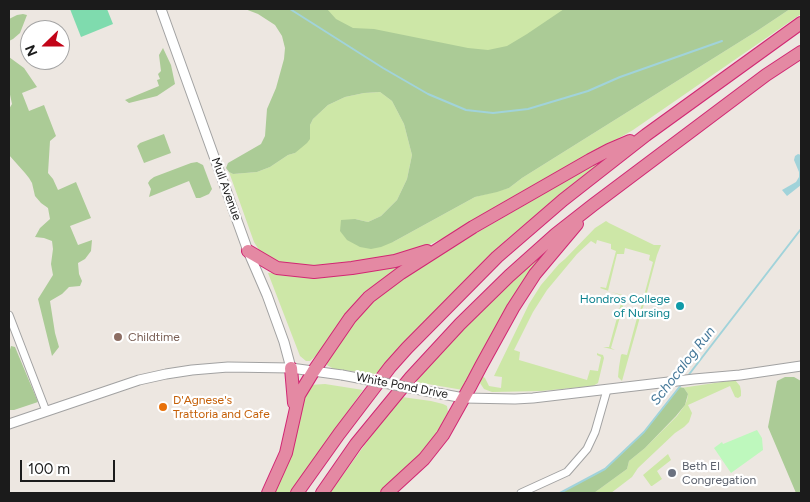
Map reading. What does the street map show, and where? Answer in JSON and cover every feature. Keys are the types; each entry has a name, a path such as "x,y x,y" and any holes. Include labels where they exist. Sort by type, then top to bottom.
{"highway":[{"path":"297,493 390,367 497,257 564,200 646,135 801,23"},
{"path":"322,493 356,444 411,377 481,302 556,234 592,205 766,75 801,52"},
{"path":"268,493 286,453 299,395 350,318 369,297 441,247 590,160 646,135"},
{"path":"387,493 424,459 433,448 450,423 527,286 592,205"},
{"path":"248,251 277,268 314,272 395,261 441,247"},
{"path":"291,368 294,416"}],"street":[{"name":"Mull Avenue","path":"161,9 248,251 267,295 291,368"},
{"path":"9,314 46,411"},
{"name":"White Pond Drive","path":"9,424 121,386 166,374 228,367 291,368 342,375 464,398 515,399 740,375 799,366"},
{"path":"521,493 567,472 587,449 595,432 607,390"}],"green space":[{"path":"70,9 107,9 113,24 81,37"},
{"path":"245,9 327,9 336,19 353,28 374,29 468,48 488,50 507,46 564,9 790,9 509,188 475,197 393,242 371,249 360,247 347,240 340,231 341,220 355,219 368,222 381,216 397,200 407,179 412,155 404,124 392,101 380,92 345,97 328,105 313,119 310,125 310,139 307,143 295,153 288,155 270,167 257,172 233,174 226,168 228,163 261,144 265,136 267,109 276,88 284,59 285,48 282,36 275,25 258,14"},
{"path":"307,9 645,9 503,64 376,47"},
{"path":"790,9 801,9 801,14 633,130 450,235 420,249 402,256 331,268 276,265 264,258 254,242 229,172 233,174 257,172 295,153 309,132 313,119 328,105 345,97 380,92 392,101 404,124 412,155 407,179 397,200 381,216 368,222 355,219 393,242 475,197 509,188"},
{"path":"17,15 27,15 25,20 20,20 20,33 9,41 9,19"},
{"path":"163,48 171,65 175,84 157,96 129,103 125,100 159,86 157,80 160,79 158,74 161,71 159,55"},
{"path":"9,57 20,65 20,70 25,70 37,87 22,93 29,111 44,105 56,136 50,141 48,173 58,190 76,182 91,218 70,226 78,245 92,240 91,251 85,259 78,263 82,281 80,286 69,287 50,301 59,347 52,356 38,299 53,275 51,264 52,241 35,237 40,228 50,219 48,208 35,196 29,178 9,155 9,109 12,104 9,90"},
{"path":"164,134 171,153 144,163 137,146 140,143"},
{"path":"197,162 203,165 212,189 209,194 196,198 189,181 149,197 151,189 148,183 154,177"},
{"path":"592,165 597,165 506,240 458,287 376,374 334,369 327,365 326,360 375,299 412,271"},
{"path":"606,221 654,245 661,245 642,311 640,311 653,262 649,260 650,255 625,248 624,254 617,254 608,291 600,288 606,288 616,251 611,249 611,244 597,240 596,244 591,241 577,254 547,290 533,312 514,350 520,352 519,360 587,380 590,370 598,371 601,357 597,353 603,355 604,358 598,383 593,386 541,391 492,392 484,389 480,383 482,376 489,386 501,388 502,377 494,376 529,304 541,285 595,228"},
{"path":"559,239 463,390 416,382 438,356 496,296"},
{"path":"400,264 400,267 363,293 319,353 310,361 306,361 300,356 268,273"},
{"path":"611,292 626,296 611,348 615,350 603,347 609,347 623,296"},
{"path":"633,316 640,317 622,381 618,377 621,355 627,355 637,318"},
{"path":"11,346 15,347 38,402 14,410 9,410 9,353"},
{"path":"785,377 794,377 801,381 801,493 796,493 768,427 777,381"},
{"path":"735,380 740,386 741,396 735,397 730,386 688,405 692,413 689,422 638,468 632,477 611,493 594,493 627,469 629,461 677,416 685,405 688,394 684,388 681,388"},
{"path":"325,384 363,390 290,493 273,493 299,405 309,385"},
{"path":"679,387 684,388 688,394 685,405 645,448 629,461 627,469 594,493 560,493 605,469 644,432"},
{"path":"402,397 431,401 447,406 448,412 436,434 407,469 381,493 330,493 369,439"},
{"path":"757,430 762,438 763,450 731,473 714,448 722,442 723,444"},
{"path":"668,454 671,460 657,471 662,479 651,486 643,475"}],"water":[{"path":"798,154 801,155 801,185 787,196 782,190 796,182 799,177 794,160"}],"waterway":[{"path":"290,9 428,94 466,110 493,113 528,109 588,91 620,77 722,41"},
{"name":"Schocalog Run","path":"687,377 801,229"},
{"name":"Schocalog Run","path":"560,493 605,469 644,432 681,385"}],"place":[{"name":"Hondros College of Nursing","path":"680,306"},
{"name":"Childtime","path":"118,337"},
{"name":"D'Agnese's Trattoria and Cafe","path":"163,407"},
{"name":"Beth El Congregation","path":"672,473"}]}
